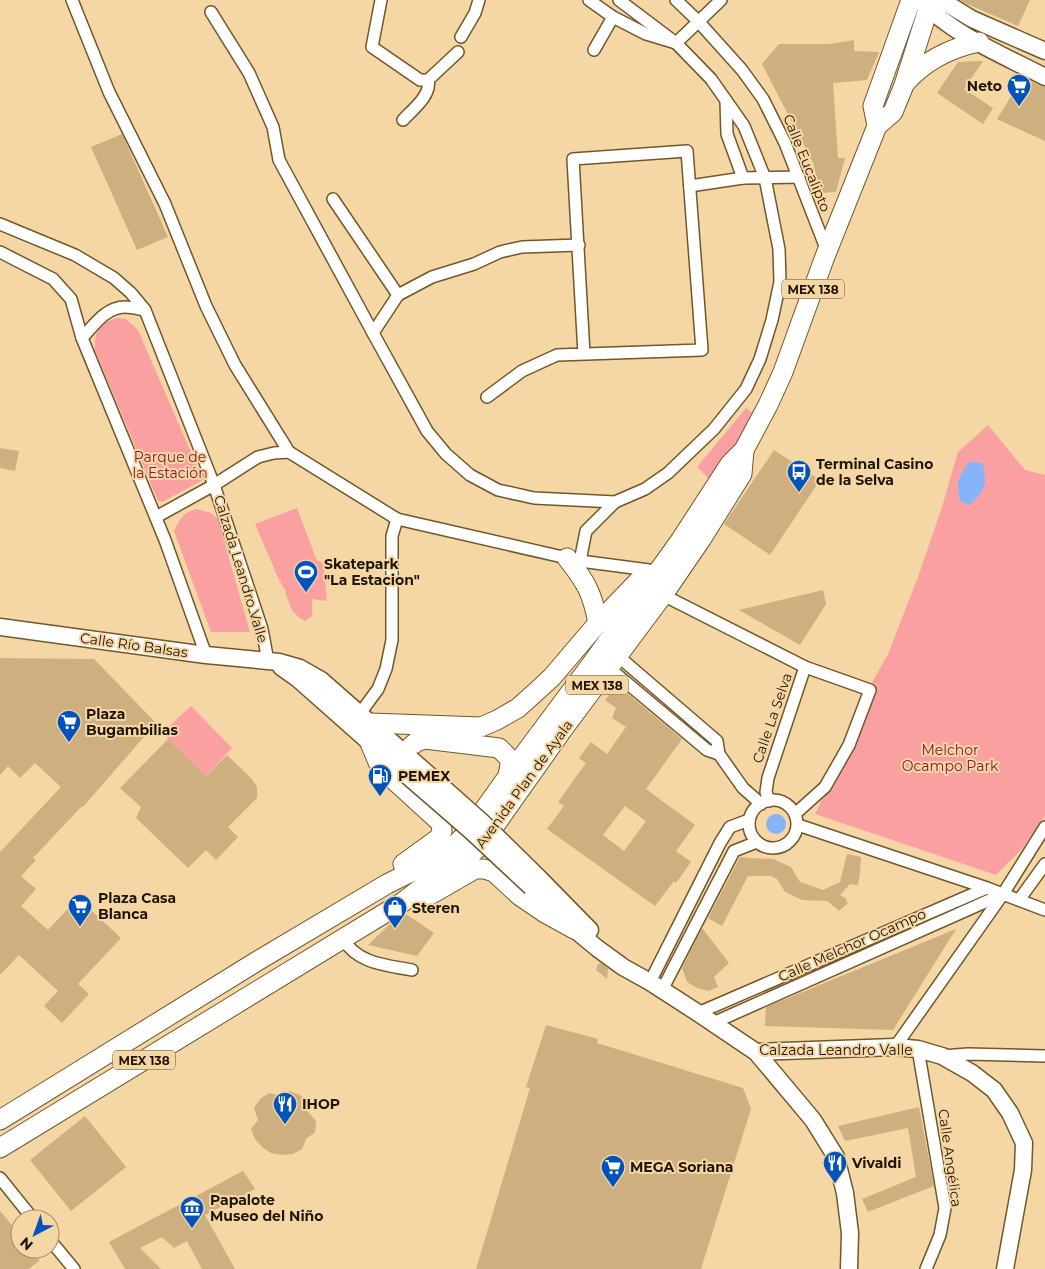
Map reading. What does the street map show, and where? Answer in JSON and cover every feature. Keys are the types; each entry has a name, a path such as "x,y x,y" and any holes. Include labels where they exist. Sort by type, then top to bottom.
{"main road":[{"name":"Avenida Plan de Ayala","path":"877,126 873,106 911,0"},
{"name":"Avenida Plan de Ayala","path":"0,1148 403,902 430,881 470,855 481,845 607,662 680,541 730,464 744,450 768,405 783,372 827,251 877,126 893,112 904,85 930,2"},
{"path":"904,85 919,69 938,56 979,42"},
{"name":"Avenida Plan de Ayala","path":"0,1120 259,960 387,884 421,867 457,842 469,831 550,720 607,662 663,595 742,474 744,450"},
{"path":"364,718 481,727 497,720 518,708 553,676 598,623 680,541"},
{"path":"574,559 593,597 598,623"},
{"path":"553,676 607,662"},
{"path":"550,720 553,676"},
{"path":"406,761 416,742 425,740 499,748 509,758 508,776"},
{"path":"342,939 342,934 348,924 371,904 403,864 439,838 442,832 441,823 384,771 370,743"},
{"path":"403,902 430,895 475,869 484,869 494,872 520,896 574,929"}],"street":[{"path":"72,0 109,92 165,204 206,306 235,364 290,452 396,519 574,559 649,570"},
{"path":"381,0 372,47 420,80 428,80 458,52"},
{"path":"461,37 479,0"},
{"path":"589,0 613,17 646,34 676,43"},
{"path":"574,559 586,531 615,502 645,489 668,472 714,429 746,389 760,359 772,320 780,282 779,249 765,178 744,126 711,79 676,43 619,0"},
{"name":"Calle Eucalipto","path":"676,0 698,21 742,70 763,99 786,143 827,251"},
{"path":"676,43 721,0"},
{"path":"930,2 949,26 1045,77"},
{"path":"930,2 1045,52"},
{"path":"211,12 249,73 273,127 279,160 372,333 428,431 446,454 470,475 498,490 534,498 615,502"},
{"path":"594,50 613,17"},
{"path":"403,120 427,92 428,80"},
{"path":"726,100 726,134 742,178"},
{"path":"486,397 522,372 557,355 702,350 687,151 573,159 584,354"},
{"path":"690,186 742,178 799,177"},
{"path":"333,199 398,295"},
{"name":"Calzada Leandro Valle","path":"0,224 75,256 114,278 131,293 145,310 214,486 262,629 268,661"},
{"path":"372,333 398,295 432,277 474,264 500,252 522,247 578,245"},
{"path":"0,252 53,279 71,299 82,338 165,540 206,655"},
{"path":"82,338 110,310 124,307 145,310"},
{"path":"156,517 214,486 258,457 290,452"},
{"path":"364,718 364,708 378,689 386,669 392,640 392,536 396,519"},
{"path":"663,595 805,667 870,690 849,745 825,787 796,820"},
{"name":"Calle Río Balsas","path":"0,627 206,655 268,661"},
{"name":"Calzada Leandro Valle","path":"268,661 290,664 311,673 321,680 364,718 471,831 536,883 601,940 623,967"},
{"name":"Calzada Leandro Valle","path":"268,661 283,668 298,679 370,743 406,761"},
{"path":"607,662 707,750 719,754 742,788 765,802"},
{"name":"Calle La Selva","path":"765,802 768,778 805,667"},
{"name":"Calle La Selva","path":"768,778 782,802"},
{"path":"775,800 789,806 796,820 796,833 792,840 779,848 763,846 757,842 749,828 749,820 754,810 765,802 775,800"},
{"path":"656,986 720,843 730,827 749,820"},
{"path":"796,820 1045,910"},
{"path":"895,1047 1003,894 1045,826"},
{"path":"656,986 734,851 757,842"},
{"path":"1019,900 1045,864"},
{"name":"Calzada Leandro Valle","path":"536,883 574,929 597,948 623,967 656,986 756,1052 895,1047 918,1049 942,1056 972,1073 994,1090 1010,1113 1024,1143 1023,1170 1005,1269"},
{"name":"Calle Melchor Ocampo","path":"698,1013 987,888"},
{"name":"Calle Melchor Ocampo","path":"713,1023 1003,894"},
{"path":"342,939 348,947 371,962 412,970"},
{"name":"Calle Angélica","path":"918,1049 945,1208 940,1235 926,1269"},
{"path":"756,1052 813,1120 836,1157 845,1194 850,1233 848,1269"},
{"path":"942,1056 968,1054 1045,1056"},
{"path":"0,1178 25,1209"},
{"path":"60,1252 74,1269"}],"green space":[{"name":"Parque de la Estación","path":"117,318 126,319 138,330 203,480 162,502 158,501 95,350 98,328"},
{"path":"746,408 754,414 715,485 697,467"},
{"name":"Melchor Ocampo Park","path":"988,425 1025,470 1045,475 1045,816 1021,850 996,875 815,814 832,779 870,686 888,654 918,577 958,452"},
{"path":"297,508 317,561 323,563 327,601 312,599 312,616 305,621 292,610 255,524"},
{"name":"Parque de la Estación","path":"196,509 211,513 218,519 250,632 211,632 174,531 182,517"},
{"path":"191,706 232,748 206,776 163,732"}],"water":[{"path":"970,461 983,464 985,482 982,491 970,505 960,501 958,484"},
{"path":"776,814 783,817 786,824 783,831 776,834 769,831 766,824 769,817"}],"building":[{"path":"960,0 1030,0 1018,26"},
{"path":"854,40 854,51 879,52 867,80 833,83 838,158 845,158 836,192 821,193 813,163 762,64 779,44 831,44"},
{"path":"983,61 964,89 993,108 983,124 937,93 958,62"},
{"path":"1023,77 1045,87 1045,141 997,119"},
{"path":"122,134 168,237 137,250 91,147"},
{"path":"0,448 19,451 15,471 0,468"},
{"path":"774,450 820,480 770,555 724,524"},
{"path":"823,590 826,604 800,645 739,610"},
{"path":"0,658 94,659 156,723 83,807 33,858 36,860 21,876 36,889 21,906 48,930 78,898 121,938 78,984 89,994 62,1023 44,1006 58,991 19,955 0,975 0,852 61,787 35,763 20,778 8,766 0,775"},
{"path":"615,687 622,689 682,739 646,789 695,825 676,851 691,862 676,883 674,881 655,906 547,829 564,806 558,802 586,763 579,758 591,742 607,754 626,727 612,718 616,708 605,700","holes":["625,806 646,821 624,851 603,835"]},
{"path":"168,739 206,776 227,755 252,779 257,787 257,798 228,827 238,837 216,860 206,850 188,868 136,818 141,807 120,788"},
{"path":"847,854 861,857 860,873 858,885 850,884 840,895 847,899 848,903 839,911 827,901 802,900 785,892 777,879 771,876 748,876 722,926 708,918 740,857 773,859 791,867 800,882 823,890 840,882"},
{"path":"406,914 434,933 417,956 368,945 392,922"},
{"path":"702,928 729,963 714,977 718,987 708,991 697,988 687,982 682,968"},
{"path":"956,929 893,1030 765,1026 766,1007"},
{"path":"601,963 608,968 607,979 596,970 598,964"},
{"name":"MEGA Soriana","path":"546,1025 598,1039 597,1043 743,1088 751,1109 701,1269 476,1269 530,1088 526,1087"},
{"name":"IHOP","path":"290,1091 300,1095 308,1102 308,1112 316,1121 315,1132 306,1139 302,1149 293,1154 271,1153 255,1139 251,1129 258,1120 254,1108 260,1099 269,1093 281,1096"},
{"path":"919,1107 934,1186 868,1212 862,1199 916,1177 908,1128 845,1141 838,1126"},
{"path":"85,1116 126,1167 71,1211 30,1160"},
{"path":"243,1171 255,1189 205,1215 235,1269 202,1269 187,1241 174,1248 162,1237 140,1248 161,1269 125,1269 109,1242"},
{"path":"0,1211 10,1223 10,1259 40,1260 29,1269 0,1269"}],"place":[{"name":"Neto","path":"1019,107"},
{"name":"Terminal Casino de la Selva","path":"799,493"},
{"name":"Skatepark \"La Estacion\"","path":"306,593"},
{"name":"Plaza Bugambilias","path":"69,743"},
{"name":"PEMEX","path":"380,797"},
{"name":"Plaza Casa Blanca","path":"80,927"},
{"name":"Steren","path":"395,929"},
{"name":"IHOP","path":"285,1125"},
{"name":"Vivaldi","path":"835,1184"},
{"name":"MEGA Soriana","path":"613,1188"},
{"name":"Papalote Museo del Niño","path":"192,1229"}]}
